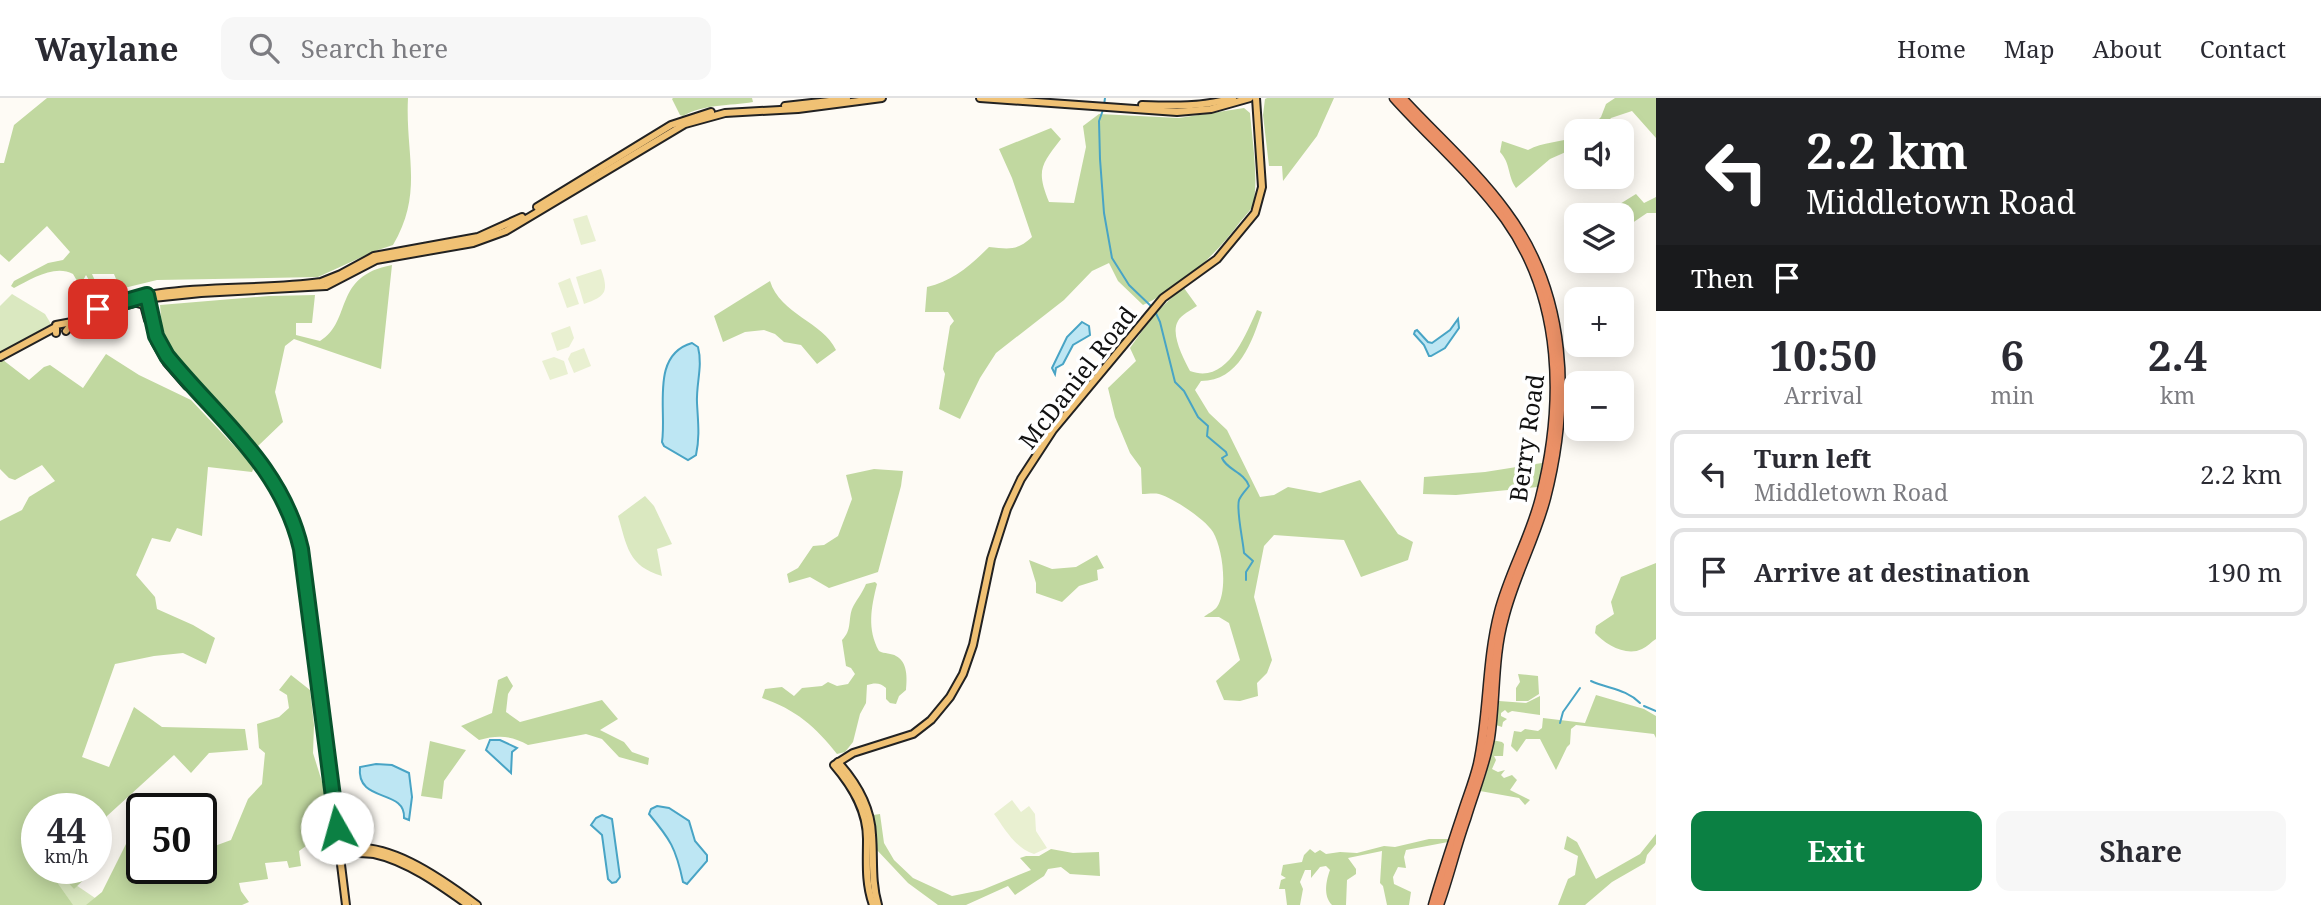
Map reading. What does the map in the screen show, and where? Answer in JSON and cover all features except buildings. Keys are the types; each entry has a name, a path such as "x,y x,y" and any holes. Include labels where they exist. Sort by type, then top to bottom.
{"highway":[{"name":"Berry Road","path":"1394,98 1489,199 1515,235 1542,293 1555,363 1554,406 1540,498 1499,611 1491,648 1486,714 1477,767 1433,905"},
{"name":"Berry Road","path":"1402,98 1492,193 1523,236 1549,296 1561,361 1560,400 1549,485 1540,519 1503,618 1496,659 1488,747 1439,905"}],"main road":[{"path":"55,331 58,324 68,323 103,307 147,297 189,289 321,282 332,279 374,256 468,240 511,223 658,133 689,118 728,109 852,98"},
{"path":"0,358 43,333 55,331 60,335 70,326 88,318 147,297 326,286 376,260 473,243 506,231 665,134 697,120 725,113 798,109 882,98"},
{"path":"980,98 1099,104"},
{"path":"1045,98 1192,112 1250,98"},
{"path":"1110,105 1181,107 1233,98"},
{"name":"McDaniel Road","path":"836,764 853,752 913,734 931,720 950,697 963,674 974,643 992,556 1007,509 1021,479 1053,430 1166,295 1217,260 1255,213 1262,187 1255,98"},
{"path":"540,205 554,202"},
{"path":"506,231 511,223"},
{"path":"147,297 149,321"},
{"path":"147,297 153,327 178,370 273,479 290,510 297,530 307,589 337,835 343,851"},
{"path":"160,297 153,305 161,344"},
{"path":"128,304 143,303 156,344 167,363 238,439 275,489 287,514 299,554 343,851 341,871 344,905"},
{"path":"62,324 66,331"},
{"path":"836,764 858,800 867,830 869,865 872,870"},
{"path":"836,764 859,789 869,813 873,836 875,904"},
{"path":"867,830 867,876 875,904"},
{"path":"337,835 343,846 344,905"},
{"path":"343,851 372,848 393,855 437,878 477,905"},
{"path":"343,851 367,853 390,860 426,877 468,905"}],"green space":[{"path":"47,98 408,98 411,190 408,208 393,245 318,277 157,280 120,289 114,274 92,274 97,285 93,287 86,275 80,286 73,274 59,271 43,274 14,288 11,286 14,281 48,263 63,260 70,252 47,226 9,262 0,254 0,163 4,163 14,125"},
{"path":"673,98 752,98 753,102 708,107 683,116 680,115"},
{"path":"1267,98 1334,98 1317,136 1283,181 1282,166 1269,166 1263,115"},
{"path":"1615,98 1656,98 1656,138 1632,111 1610,119 1599,119 1606,104"},
{"path":"1244,108 1250,113 1255,184 1253,205 1209,258 1170,290 1143,305 1118,281 1109,263 1092,271 1064,300 996,353 960,419 939,409 950,326 954,321 948,312 925,312 927,287 961,272 989,247 1012,248 1022,245 1032,237 999,149 1051,128 1061,139 1043,168 1045,191 1049,202 1074,203 1086,147 1083,126 1099,114 1179,118"},
{"path":"1564,140 1564,153 1550,159 1516,188 1500,152 1502,141 1528,150"},
{"path":"1636,194 1644,203 1656,197 1656,213 1647,213 1634,222 1634,203 1621,203"},
{"path":"587,215 596,241 581,245 573,219"},
{"path":"392,265 381,369 294,339 285,346 275,392 283,422 258,446 191,376 170,345 163,329 160,305 315,295 312,323 296,323 296,335 320,341 337,322 346,300 360,279 373,271"},
{"path":"601,269 605,283 604,292 584,304 576,277"},
{"path":"570,278 579,304 567,308 558,283"},
{"path":"770,281 783,302 822,332 836,350 817,364 801,345 784,342 775,334 764,330 745,332 723,342 714,316"},
{"path":"1184,288 1197,306 1181,317 1176,326 1179,346 1190,371 1203,373 1224,365 1233,356 1257,310 1262,312 1242,358 1225,374 1201,381 1195,390 1209,413 1227,430 1260,497 1274,495 1288,487 1320,493 1360,480 1398,534 1413,542 1408,560 1361,577 1344,540 1274,535 1264,546 1254,597 1272,660 1267,673 1257,683 1258,696 1240,701 1224,700 1216,681 1240,660 1229,623 1219,617 1204,617 1217,607 1222,591 1222,559 1216,539 1203,521 1180,504 1159,494 1142,494 1141,468 1130,453 1115,417 1108,388 1136,361 1130,348 1148,323"},
{"path":"12,294 45,314 51,324 0,353 0,306"},
{"path":"570,326 574,338 569,347 557,351 551,333"},
{"path":"584,348 591,366 574,373 568,359 571,353"},
{"path":"106,354 139,375 191,400 254,467 252,472 208,467 202,536 177,528 170,542 152,538 136,575 155,597 157,609 215,638 206,664 183,653 115,664 82,757 109,767 134,707 162,727 245,729 248,750 209,753 191,773 174,755 132,793 126,793 126,799 112,811 112,793 21,793 21,884 58,884 73,905 0,905 0,521 22,510 29,497 55,481 42,465 15,480 0,469 0,362 3,360 29,380 50,365 83,388"},
{"path":"554,357 564,361 568,374 550,380 542,361"},
{"path":"1542,463 1538,487 1456,495 1423,494 1424,477 1485,472"},
{"path":"874,469 903,471 878,572 829,588 810,577 789,583 787,574 798,568 813,546 824,545 838,536 852,499 846,475"},
{"path":"645,496 654,506 672,544 657,549 662,576 642,567 636,561 627,546 618,516"},
{"path":"1097,555 1104,568 1097,570 1098,580 1079,586 1062,602 1036,593 1029,560 1052,569 1076,567"},
{"path":"1656,563 1656,639 1636,651 1610,645 1595,633 1596,626 1614,614 1611,602 1621,577"},
{"path":"866,584 877,584 871,618 875,643 879,651 894,655 903,662 906,690 899,696 896,704 886,699 884,686 867,685 866,703 860,714 853,742 845,752 837,754 804,720 762,698 765,689 782,687 794,696 802,688 822,686 828,682 837,686 848,684 855,674 846,666 842,640 849,629 855,603"},
{"path":"1518,674 1538,676 1539,694 1528,701 1516,701 1516,688 1520,682"},
{"path":"291,675 310,690 314,725 313,753 323,785 332,857 319,860 314,847 306,846 299,851 301,866 289,868 287,861 265,863 268,879 239,883 249,902 242,905 86,905 102,892 106,884 112,884 112,872 126,844 126,884 217,884 217,845 231,840 248,799 262,784 265,753 259,748 257,724 279,717 289,708 287,695 279,690"},
{"path":"507,676 513,686 508,694 506,712 520,722 602,700 618,719 600,730 624,742 632,752 649,758 648,765 619,757 602,739 586,734 528,745 504,737 479,740 461,726 492,713 498,680"},
{"path":"1596,695 1644,709 1656,716 1656,738 1654,734 1576,725 1571,729 1570,744 1556,770 1540,739 1526,739 1517,752 1511,746 1514,731 1538,731 1542,728 1543,718 1585,723"},
{"path":"1540,696 1540,715 1512,711 1508,713 1505,710 1501,716 1507,719 1502,727 1496,725 1499,701 1526,703"},
{"path":"1492,740 1504,744 1503,756 1494,756 1496,760 1492,769 1498,772 1505,770 1501,775 1504,778 1512,775 1517,780 1510,790 1530,800 1525,805 1519,798 1480,791 1486,775"},
{"path":"430,741 466,750 444,781 442,799 421,796"},
{"path":"1012,800 1021,812 1029,806 1035,814 1036,831 1047,848 1034,854 1021,847 1006,832 994,814"},
{"path":"880,814 884,843 894,860 913,878 952,896 982,890 1031,870 1020,858 1039,856 1051,849 1073,853 1099,852 1100,876 1070,874 1061,867 1048,869 1044,876 1015,895 1008,886 966,905 938,905 908,883 876,849 873,815"},
{"path":"1656,834 1656,844 1647,855 1645,863 1612,882 1585,905 1558,905 1568,879 1575,875 1578,856 1564,849 1567,836 1577,842 1596,879 1640,854"},
{"path":"1429,839 1451,839 1448,842 1406,850 1406,868 1398,867 1393,877 1394,884 1411,892 1409,905 1387,905 1380,883 1382,851 1348,858 1356,869 1356,874 1347,880 1346,905 1332,905 1329,901 1326,888 1330,870 1326,866 1320,867 1311,878 1311,870 1305,870 1300,882 1303,889 1300,905 1287,905 1285,889 1279,889 1281,880 1286,878 1281,875 1283,865 1302,862 1310,849 1315,853 1320,850 1326,854 1357,853"},
{"path":"51,884 74,884 95,898 95,905 51,905"}],"water":[{"path":"1458,319 1459,328 1445,348 1429,356 1414,334 1415,331 1432,343 1450,330"},
{"path":"1082,322 1089,326 1090,335 1073,345 1063,364 1056,368 1055,374 1052,368 1067,337"},
{"path":"692,343 698,347 700,368 697,396 698,436 696,455 688,460 664,446 662,442 663,385 670,359 679,349"},
{"path":"490,740 500,740 517,748 512,752 511,773 486,750"},
{"path":"392,765 409,773 412,797 409,820 404,818 403,809 397,803 365,786 360,767"},
{"path":"657,806 669,808 689,821 695,841 707,855 707,861 687,884 683,882 671,845 649,814 651,809"},
{"path":"602,815 612,819 620,877 612,883 608,879 602,835 591,825"}],"waterway":[{"path":"1104,105 1105,98"},
{"path":"1103,110 1099,121 1100,159 1104,213 1112,258 1129,285 1154,309 1160,322 1175,382 1184,391 1198,417 1208,426 1207,436 1226,452 1227,455 1222,458 1224,462 1247,481 1249,486 1238,505 1244,553 1253,561 1246,572 1246,580"},
{"path":"1591,681 1623,692 1640,703"},
{"path":"1560,723 1563,712 1580,688"},
{"path":"1644,706 1656,711"}],"route":[{"path":"98,309 147,295 153,327 167,356 264,466 290,510 297,530 307,589 337,828"}]}
